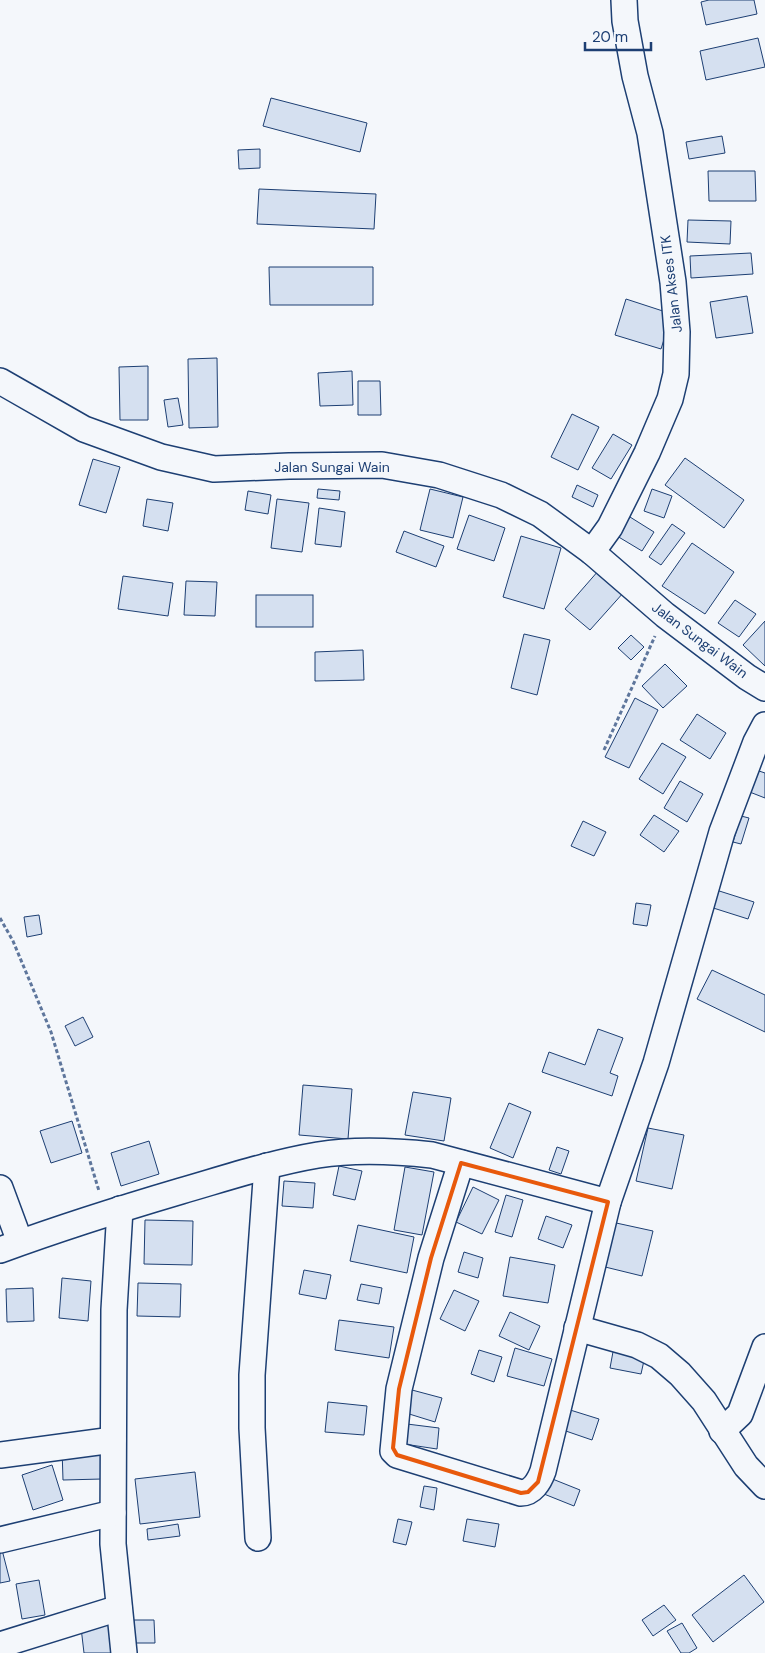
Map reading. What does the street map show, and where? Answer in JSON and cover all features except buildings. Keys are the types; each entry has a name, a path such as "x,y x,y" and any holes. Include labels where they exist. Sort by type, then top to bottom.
{"street":[{"name":"Jalan Akses ITK","path":"592,552 610,527 647,453 670,399 676,374 678,332 672,282 650,133 635,76 625,21 624,0"},
{"name":"Jalan Sungai Wain","path":"0,381 84,428 161,457 214,469 382,465 439,475 501,495 540,514 592,552 665,615 746,677 765,688"},
{"path":"461,1163 431,1258 399,1390 394,1453 521,1493 528,1492 538,1482 542,1472 608,1202 656,1063 722,832 756,742 765,725"},
{"path":"0,1188 10,1246 113,1211 267,1166 319,1155 409,1152 432,1155 608,1202"},
{"path":"258,1538 252,1428 252,1375 267,1166"},
{"path":"113,1211 112,1544 124,1653"},
{"path":"577,1328 637,1345 660,1356 680,1374 704,1401 746,1466 765,1486"},
{"path":"722,1431 740,1414 765,1347"},
{"path":"0,1455 113,1440"},
{"path":"0,1540 113,1512"},
{"path":"0,1645 119,1608"}],"path":[{"path":"604,750 665,615"},
{"path":"0,918 13,941 51,1032 113,1211"}],"highlighted area":[{"path":"461,1163 608,1202 538,1482 528,1492 521,1493 397,1455 393,1448 399,1389 431,1258"}]}
